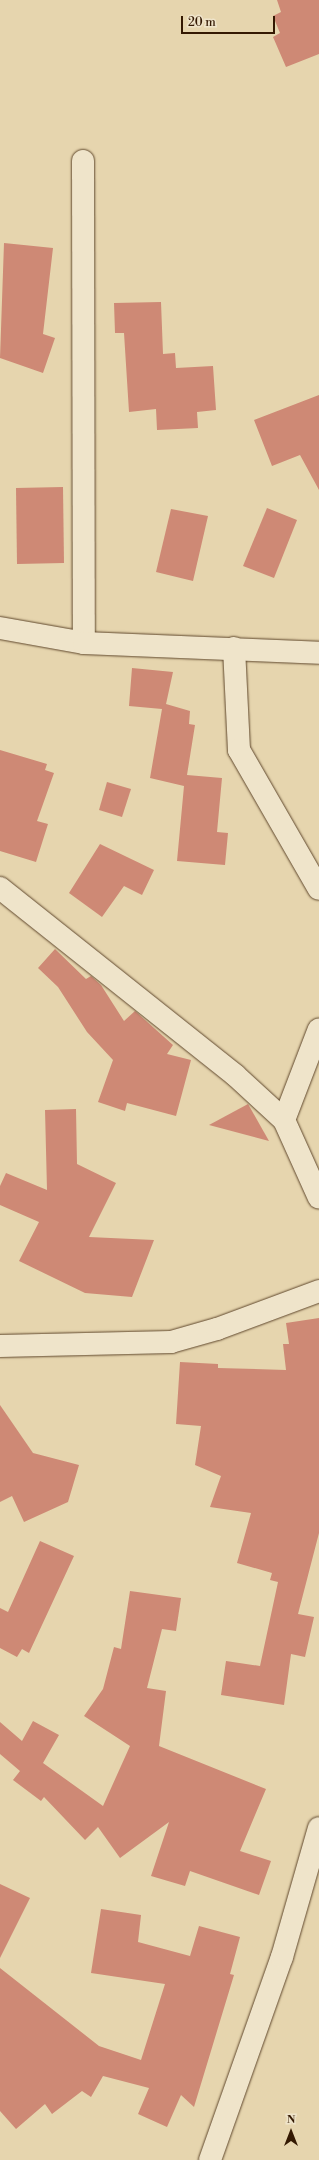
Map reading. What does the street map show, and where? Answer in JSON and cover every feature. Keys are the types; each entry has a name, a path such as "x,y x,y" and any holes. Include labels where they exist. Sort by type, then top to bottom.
{"street":[{"path":"83,161 84,643"},
{"path":"0,628 84,643 234,648 319,653"},
{"path":"234,648 239,750 319,889"},
{"path":"0,888 235,1075 284,1120 319,1198"},
{"path":"284,1120 319,1029"},
{"path":"0,1346 171,1342 319,1291"},
{"path":"210,2160 282,1957 319,1828"}],"building":[{"path":"277,0 319,0 319,54 286,67 273,37 280,33 273,16 281,12"},
{"path":"4,243 53,248 43,334 55,338 43,373 0,358"},
{"path":"161,302 163,354 175,353 176,368 213,366 216,410 197,412 198,428 157,430 156,409 129,412 124,333 115,333 114,303"},
{"path":"319,395 319,490 300,455 272,466 254,420"},
{"path":"63,487 64,563 17,564 16,488"},
{"path":"267,508 297,520 274,578 243,566"},
{"path":"171,509 208,516 193,581 156,572"},
{"path":"132,668 173,672 166,704 190,711 189,724 195,725 187,775 222,778 217,832 228,833 225,865 177,861 184,786 150,778 162,709 129,706"},
{"path":"0,750 47,764 45,770 54,773 37,821 48,824 36,862 0,851"},
{"path":"107,782 131,789 122,817 99,810"},
{"path":"100,844 154,870 142,895 124,886 102,917 69,893"},
{"path":"55,949 86,979 91,976 101,985 124,1021 135,1011 173,1045 167,1054 191,1060 176,1116 127,1103 125,1111 98,1102 113,1060 87,1032 58,987 38,968"},
{"path":"248,1104 269,1141 209,1125"},
{"path":"76,1109 77,1164 116,1183 89,1237 154,1240 132,1297 85,1293 19,1261 39,1222 0,1205 0,1186 6,1173 47,1190 45,1110"},
{"path":"319,1318 319,1533 298,1614 314,1617 305,1657 291,1654 284,1705 221,1695 226,1661 260,1666 278,1582 270,1580 272,1573 237,1563 251,1513 210,1507 221,1476 195,1465 201,1426 176,1424 180,1362 218,1364 218,1368 286,1370 283,1344 289,1344 286,1323"},
{"path":"0,1405 33,1453 79,1465 68,1502 24,1522 12,1496 0,1502"},
{"path":"40,1541 74,1556 29,1653 22,1649 17,1657 0,1648 0,1608 8,1612"},
{"path":"130,1591 181,1598 176,1631 162,1629 147,1688 166,1691 159,1746 266,1789 240,1851 271,1861 259,1895 190,1871 185,1886 151,1876 169,1822 120,1858 98,1827 85,1840 44,1797 41,1801 13,1780 20,1771 0,1754 0,1722 22,1741 33,1721 59,1735 43,1763 103,1806 130,1746 84,1716 103,1689 114,1647 121,1649"},
{"path":"0,1884 30,1898 0,1958"},
{"path":"101,1909 141,1915 138,1942 190,1956 199,1926 240,1937 230,1974 234,1975 194,2107 181,2095 167,2127 138,2114 149,2088 103,2076 91,2097 82,2091 52,2114 45,2104 16,2129 0,2111 0,1968 99,2046 141,2060 165,1984 91,1973"}]}
